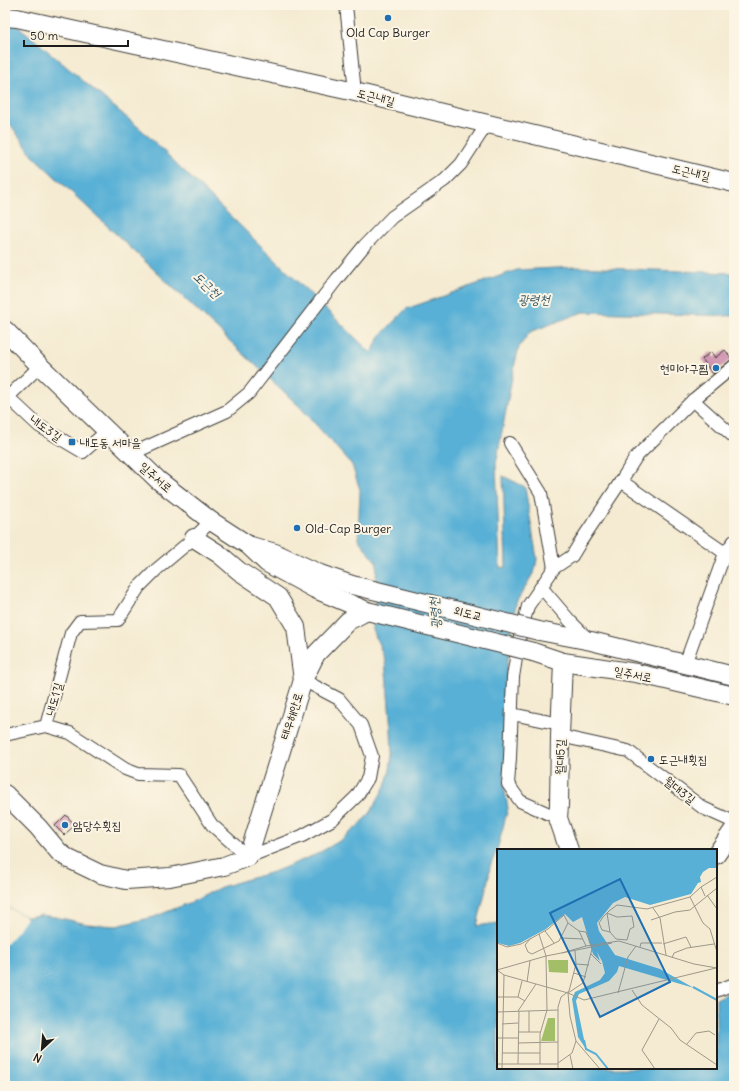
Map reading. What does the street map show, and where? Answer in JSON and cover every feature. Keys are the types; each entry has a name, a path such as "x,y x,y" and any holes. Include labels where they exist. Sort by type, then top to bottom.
{"main road":[{"name":"도근내길","path":"11,18 355,92 734,183"},
{"name":"일주서로","path":"5,330 40,366 158,480 211,521 248,545 267,563 315,589 367,611"},
{"path":"194,538 219,554 238,571 278,597 296,627 303,680"},
{"name":"일주서로","path":"248,545 275,553 320,574 352,585 373,590"},
{"name":"외도교","path":"373,590 539,631"},
{"path":"303,680 316,654 348,621 367,611"},
{"name":"외도교","path":"367,611 533,652"},
{"name":"일주서로","path":"539,631 591,641 734,676"},
{"name":"일주서로","path":"533,652 563,662 636,673 734,696"},
{"name":"월대5길","path":"563,662 558,818 569,849"},
{"name":"태우해안로","path":"5,794 59,852 69,859 100,874 126,880 170,876 224,866 248,857 303,680"},
{"path":"717,853 734,829"}],"street":[{"path":"346,5 355,92"},
{"path":"131,454 227,411 249,393 364,246 392,217 445,180 461,164 487,124"},
{"path":"6,397 40,366"},
{"path":"558,818 520,801 508,784 513,677 519,640 528,606 554,568 572,556 636,457 694,400 734,366"},
{"name":"내도3길","path":"6,397 39,426 83,452 108,431"},
{"path":"694,400 734,437"},
{"path":"510,443 541,493 554,568"},
{"path":"621,481 724,553"},
{"name":"내도1길","path":"211,521 139,587 118,620 80,621 71,633 46,726 70,733 132,772 138,774 179,775 212,825 248,857"},
{"path":"685,664 724,553 734,541"},
{"path":"541,587 570,621 591,641"},
{"name":"태우해안로","path":"248,857 302,836 333,818 357,796 368,778 372,756 362,725 339,699 303,680"},
{"name":"월대3길","path":"512,714 628,750 703,808 734,822"},
{"path":"5,736 46,726"},
{"path":"717,992 734,984"}],"water":[{"path":"5,15 144,132 371,353 381,335 406,309 517,270 575,267 734,273 734,316 583,312 530,332 519,347 496,464 500,568 506,567 503,476 525,487 537,559 535,570 516,603 507,666 507,716 504,786 508,808 497,850 490,866 477,926 497,923 497,1069 717,1069 717,998 734,990 734,1086 5,1086 5,906 27,917 40,915 87,924 116,926 154,917 194,901 221,887 276,871 317,854 341,840 357,827 371,812 385,786 390,770 392,754 385,660 373,630 377,563 358,539 360,490 352,465 301,408 33,156 5,117"}],"pier":[{"path":"5,906 27,917 14,936 5,945"}],"building":[{"name":"현미아구찜","path":"725,350 732,359 713,374 702,359 711,352 715,358"},
{"name":"암당수횟집","path":"66,815 75,825 64,835 55,826"}],"place":[{"name":"Old Cap Burger","path":"388,18"},
{"name":"현미아구찜","path":"716,368"},
{"name":"내도동 서마을","path":"72,442"},
{"name":"Old-Cap Burger","path":"297,528"},
{"name":"도근내횟집","path":"651,759"},
{"name":"암당수횟집","path":"65,825"}],"water label":[{"name":"도근천","path":"207,285"},
{"name":"광령천","path":"534,299"},
{"name":"광령천","path":"435,613"}]}
